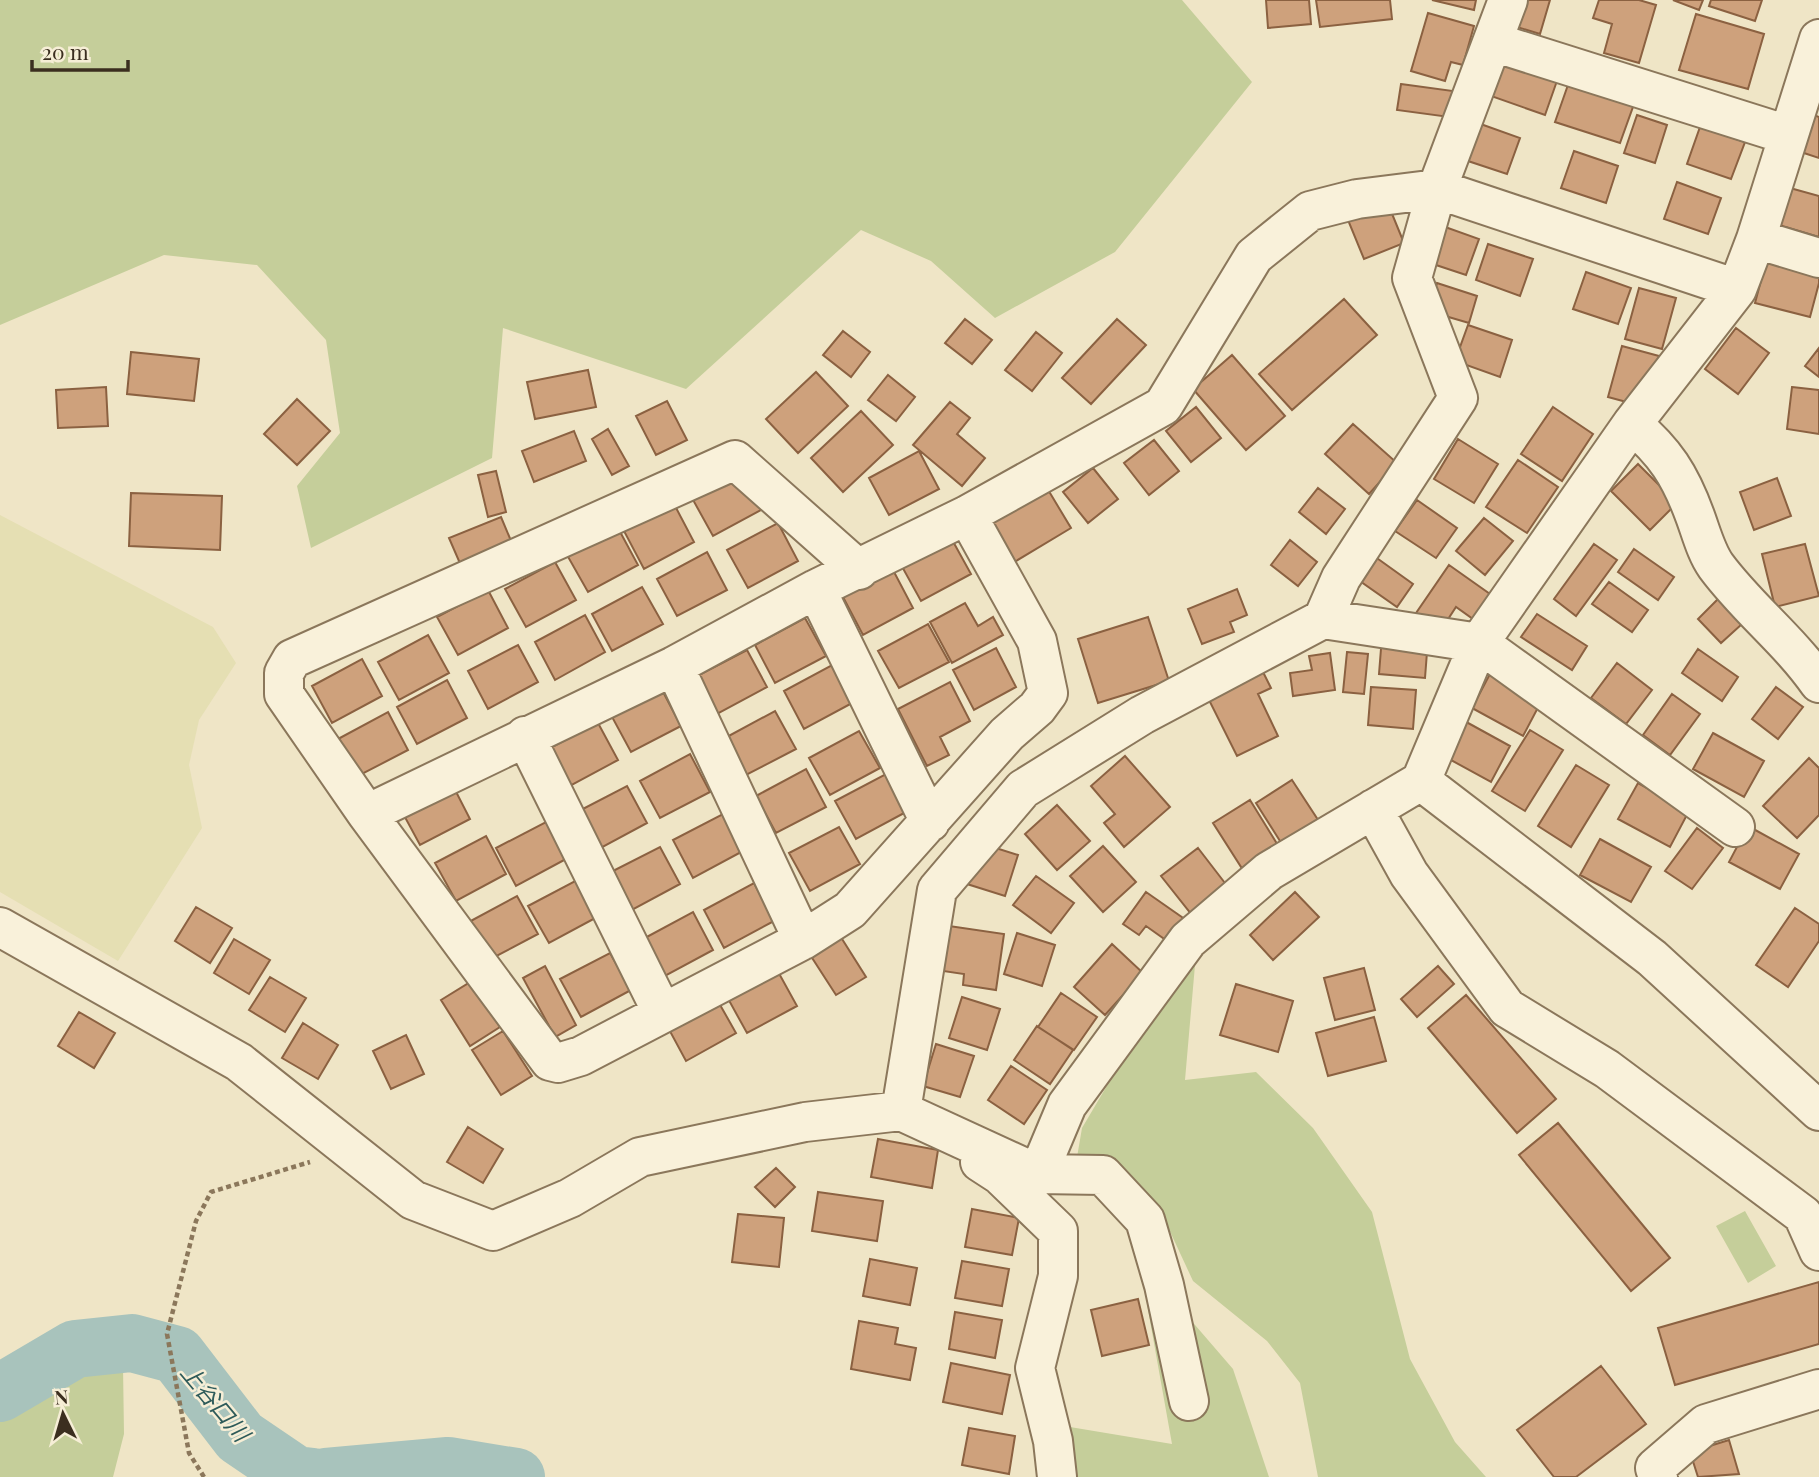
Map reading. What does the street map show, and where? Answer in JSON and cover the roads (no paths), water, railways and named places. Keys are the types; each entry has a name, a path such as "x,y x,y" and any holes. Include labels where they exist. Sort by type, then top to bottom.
{"street":[{"path":"1324,619 1341,578 1458,398 1412,278 1437,189 1508,0"},
{"path":"1038,1174 1067,1105 1188,940 1269,871 1420,781 1479,643 1632,424 1737,289 1756,239 1819,39"},
{"path":"1493,42 1788,135"},
{"path":"366,814 674,666 816,589 967,515 1163,406 1254,256 1310,211 1357,199 1437,189 1737,289"},
{"path":"1756,239 1819,258"},
{"path":"1632,424 1660,448 1688,496 1714,563 1756,616 1803,660 1819,683"},
{"path":"859,570 736,460 292,659 284,673 284,694 366,814 550,1061 558,1063 581,1056 803,940 850,910 1007,734 1037,708 1048,693 1037,641 967,515"},
{"path":"816,589 930,822"},
{"path":"901,1111 937,890 1014,799 1023,789 1142,715 1324,619 1479,643 1735,827"},
{"path":"674,666 803,940"},
{"path":"525,736 662,1012"},
{"path":"1420,781 1651,958 1819,1111"},
{"path":"1373,809 1409,874 1507,1008 1608,1069 1793,1207 1803,1215 1819,1251"},
{"path":"0,927 239,1062 413,1200 493,1231 570,1198 640,1157 805,1122 901,1111 1038,1174 1103,1175 1145,1220 1164,1285 1189,1401"},
{"path":"901,1111 1000,1175 1058,1231 1058,1276 1035,1368 1053,1441 1057,1477"},
{"path":"1658,1477 1655,1468 1706,1424 1819,1389"}],"waterway":[{"name":"上谷口川","path":"0,1393 75,1349 132,1343 177,1355 240,1437 296,1475 313,1477"},
{"name":"上谷口川","path":"326,1477 448,1466 516,1477"}]}
